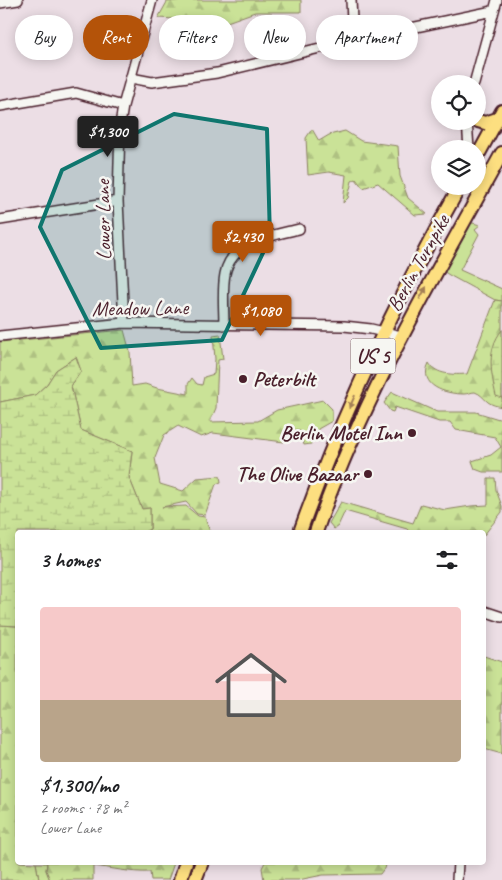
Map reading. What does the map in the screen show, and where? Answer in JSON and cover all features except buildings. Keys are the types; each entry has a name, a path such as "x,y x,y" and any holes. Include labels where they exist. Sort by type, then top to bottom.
{"highway":[{"path":"486,122 500,115"},
{"path":"486,140 500,115"},
{"name":"Berlin Turnpike","path":"486,181 502,153"},
{"name":"Berlin Turnpike","path":"301,530 342,425 385,332 455,195"},
{"name":"Berlin Turnpike","path":"317,530 354,432 400,336 478,195"},
{"path":"180,880 185,865"},
{"path":"195,880 201,865"}],"street":[{"path":"0,3 18,0"},
{"name":"Lower Lane","path":"124,323 118,201 120,125 152,0"},
{"path":"351,0 352,15"},
{"path":"476,75 497,0"},
{"path":"418,27 493,11"},
{"path":"131,78 152,82 217,73 316,49"},
{"path":"0,106 76,93 124,106"},
{"path":"0,220 118,201"},
{"path":"224,325 224,275 229,262 240,248 264,238 299,229"},
{"name":"Meadow Lane","path":"0,336 124,323 344,326 400,336"},
{"path":"486,612 502,617"},
{"path":"458,865 458,880"}],"highlighted area":[{"path":"174,114 267,129 270,238 222,340 101,348 40,227 62,170"}],"green space":[{"path":"183,0 301,0 301,12 255,12 234,20 234,15 160,15 167,2"},
{"path":"312,129 319,141 329,135 345,131 361,141 398,146 400,176 408,198 427,214 415,215 378,183 363,188 356,179 352,181 348,198 343,203 346,175 329,172 308,175 306,138"},
{"path":"469,224 480,225 475,229 479,234 460,270 502,289 502,301 495,300 443,271"},
{"path":"495,300 502,301 502,407 490,403 475,392 457,394 442,390 430,383 427,378 429,363 441,372 467,374"},
{"path":"124,330 130,352 132,386 145,384 188,394 188,384 192,378 197,384 202,385 204,377 214,374 213,335 220,334 223,359 218,360 216,408 210,422 258,421 277,410 323,400 332,409 332,421 318,429 311,444 304,445 299,430 290,429 284,442 213,433 201,437 178,426 164,435 155,458 160,484 183,491 197,478 220,476 221,482 216,484 205,515 197,514 186,502 162,507 186,506 198,516 205,517 209,530 148,530 150,529 150,508 142,509 129,477 132,451 81,430 71,386 81,371 76,357 56,370 47,384 35,395 0,402 0,342"},
{"path":"502,330 502,398 496,396 491,362 494,346"},
{"path":"76,357 81,371 71,386 81,430 132,451 129,477 142,509 150,508 150,529 15,530 15,626 0,625 0,402 35,395 47,384 56,370"},
{"path":"392,392 437,412 476,412 502,420 502,472 483,472 475,469 472,461 491,455 501,447 495,437 456,430 450,422 439,422 395,407 393,412 390,411 384,403"},
{"path":"488,478 495,478 502,512 486,532 486,530 408,530 345,511 338,526 334,529 329,523 341,502 413,523 421,504 445,510 488,505"},
{"path":"0,625 15,626 15,865 36,865 39,880 0,880"},
{"path":"486,657 502,662 502,754 486,750"},
{"path":"36,865 47,865 46,870 50,880 39,880"},
{"path":"47,865 173,865 168,880 151,880 150,872 93,866 93,880 50,880 46,870"},
{"path":"264,865 387,865 380,874 323,875 298,880 264,880 262,868"}],"place":[{"name":"Peterbilt","path":"243,379"},
{"name":"Berlin Motel Inn","path":"412,433"},
{"name":"The Olive Bazaar","path":"368,474"}]}
